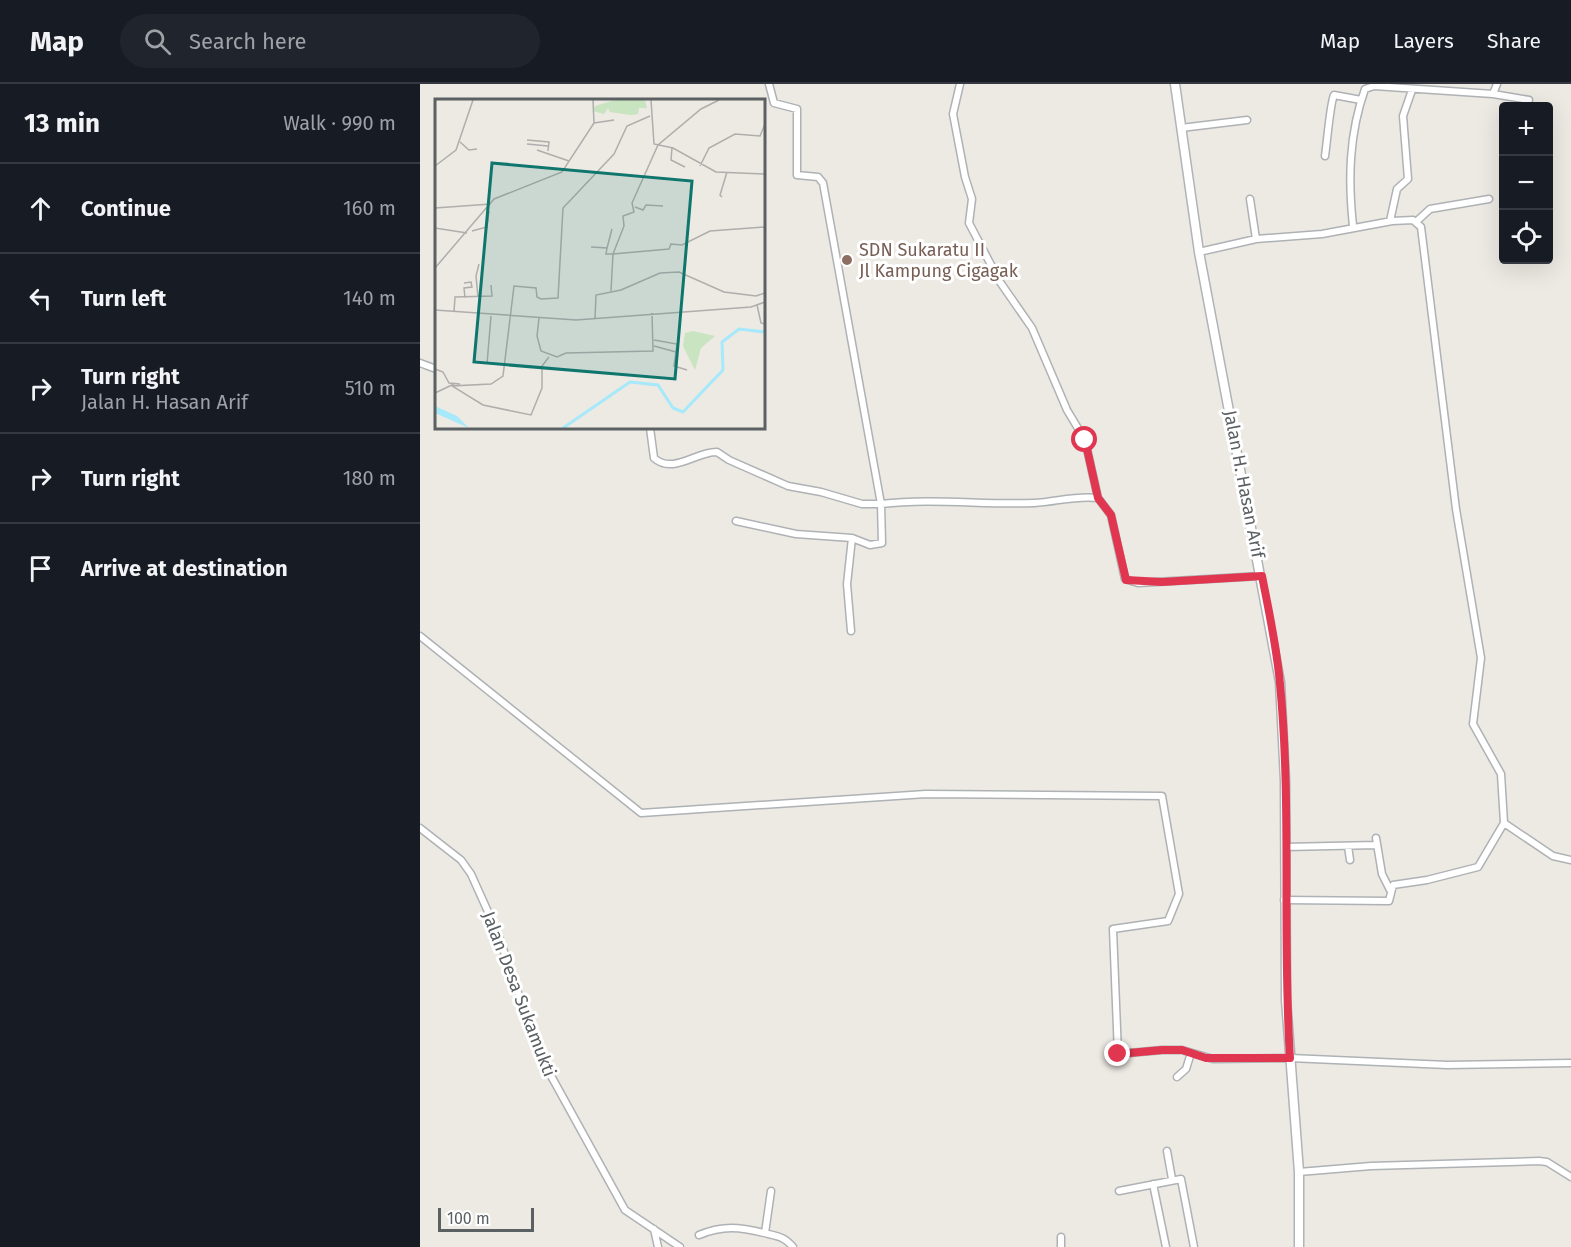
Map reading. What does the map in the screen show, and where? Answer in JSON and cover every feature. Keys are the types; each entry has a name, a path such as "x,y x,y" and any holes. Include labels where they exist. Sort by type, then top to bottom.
{"main road":[{"name":"Jalan H. Hasan Arif","path":"1175,84 1199,252 1262,576 1280,682 1285,848 1284,900 1290,1060 1299,1173 1299,1247"}],"street":[{"path":"736,521 796,534 852,538 870,545 882,543 881,504 823,183 818,177 797,175 797,109 792,105 774,103 769,84"},
{"path":"960,84 953,114 964,177 972,200 969,223 978,242 991,260 1000,282 1032,328 1067,410 1085,440 1098,498 1111,515 1122,572 1128,582 1216,580 1262,576"},
{"path":"1493,94 1497,84"},
{"path":"1353,226 1349,176 1353,139 1361,100 1365,89 1369,86 1493,94 1529,100"},
{"path":"1389,221 1397,189 1408,179 1403,116 1412,90"},
{"path":"1325,156 1332,116 1330,105 1334,95 1361,100"},
{"path":"1180,128 1247,120"},
{"path":"1250,199 1256,239"},
{"path":"1199,252 1256,239 1322,234 1353,226 1389,221 1417,221 1430,209 1489,199"},
{"path":"1390,890 1392,885 1427,880 1478,867 1504,823 1500,771 1491,759 1473,724 1480,654 1456,508 1425,246 1421,227 1417,221"},
{"path":"420,363 435,369"},
{"path":"650,429 654,458 660,462 682,463 704,453 717,452 729,460 788,486 821,492 862,504 927,500 1034,503 1062,498 1098,498"},
{"path":"851,631 847,584 852,538"},
{"path":"420,636 641,813 926,794 1162,796 1179,894 1168,921 1113,929 1118,1054 1162,1050 1191,1053 1206,1058 1447,1065 1571,1063"},
{"path":"1504,823 1553,856 1571,860"},
{"name":"Jalan Desa Sukamukti","path":"420,828 461,860 471,874 498,934 531,1034 550,1079 597,1156 625,1210 680,1247"},
{"path":"1284,900 1389,901 1391,899 1390,890 1382,874 1377,842 1348,846 1285,848"},
{"path":"1348,846 1350,860"},
{"path":"1177,1077 1186,1069 1191,1053"},
{"path":"1167,1151 1172,1179"},
{"path":"1299,1173 1371,1166 1524,1161 1547,1162 1571,1177"},
{"path":"1119,1191 1179,1178 1182,1181 1194,1247"},
{"path":"1153,1184 1166,1247"},
{"path":"765,1233 771,1191"},
{"path":"699,1236 718,1227 750,1229 781,1237 793,1247"},
{"path":"654,1228 658,1247"},
{"path":"1061,1237 1061,1247"}],"place":[{"name":"SDN Sukaratu II Jl Kampung Cigagak","path":"847,260"}],"route":[{"path":"1085,440 1098,498 1108,508 1111,515 1122,572 1126,580 1138,583 1262,576 1280,682 1282,708 1286,1000 1290,1058 1206,1058 1182,1050 1118,1054"}]}
